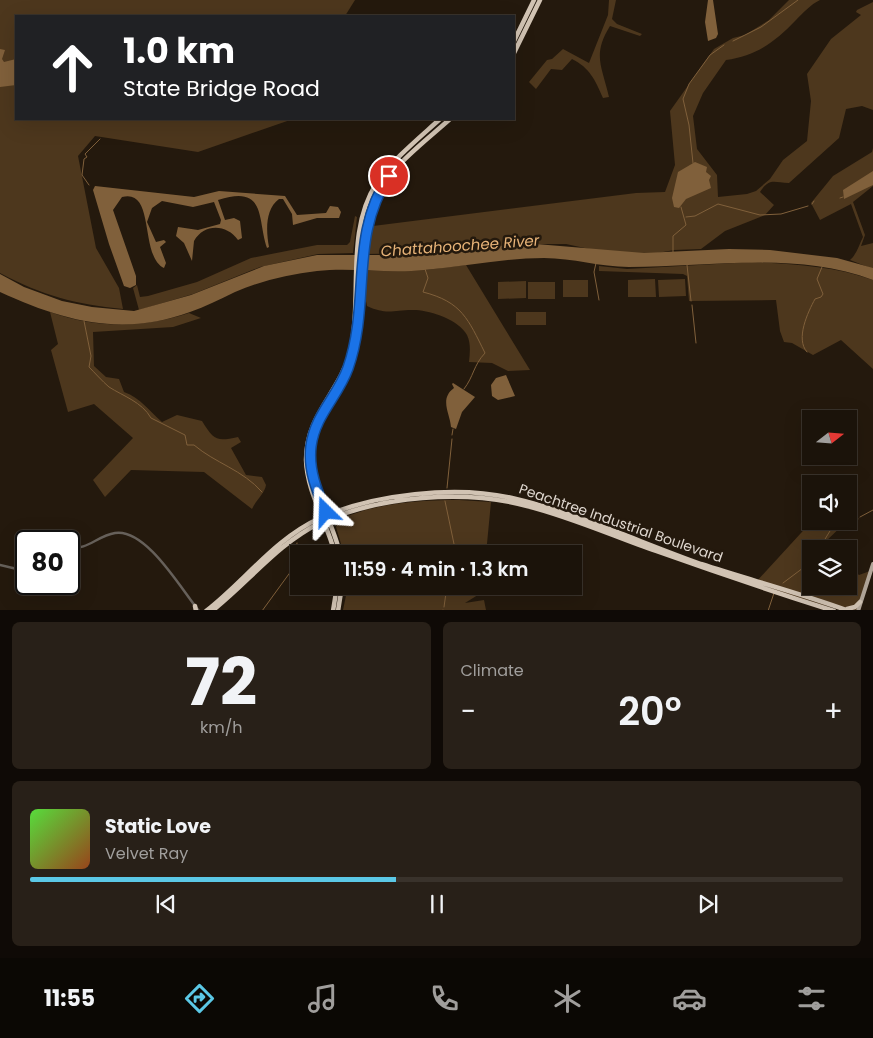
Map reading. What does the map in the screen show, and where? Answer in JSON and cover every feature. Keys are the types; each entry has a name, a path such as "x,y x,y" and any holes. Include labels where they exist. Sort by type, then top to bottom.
{"highway":[{"path":"515,39 534,0"},
{"path":"515,51 540,0"},
{"path":"333,545 313,477 311,447 321,413 344,378 357,331 360,222 368,198 376,184 398,159 439,120"},
{"path":"344,378 350,352 366,229 378,194 389,176 404,160 449,120"},
{"path":"336,545 308,478 307,445 314,421 335,386 350,352"},
{"name":"Peachtree Industrial Boulevard","path":"206,610 278,545 326,519 388,497 470,493 510,498 541,506 703,564 847,610"},
{"name":"Peachtree Industrial Boulevard","path":"212,610 281,548 326,519 391,501 458,498 510,502 548,512 748,583 834,610"},
{"path":"333,610 336,595"},
{"path":"338,610 340,595"},
{"path":"847,610 855,607 860,602"},
{"path":"860,602 862,610"}],"main road":[{"path":"858,610 873,564"}],"street":[{"path":"80,547 86,547 116,533 132,534 158,558 197,609"},
{"path":"0,565 15,569"}],"shaded area":[{"path":"0,0 355,0 346,15 15,15 15,120 290,120 198,152 95,136 78,156 96,248 119,288 123,309 60,298 31,288 0,273"},
{"path":"609,0 616,0 612,19 617,24 642,34 640,36 610,26 601,45 600,53 601,69 609,97 603,98 591,75 583,66 572,59 562,70 551,69 536,89 529,82 547,60 552,59 563,49 589,63 608,15"},
{"path":"708,0 713,0 718,34 716,38 708,41 705,22"},
{"path":"789,0 820,0 810,6 780,35 764,47 747,55 726,60 703,93 693,116 697,149 717,175 718,197 747,194 756,191 770,179 783,160 807,141 811,101 807,74 831,39 861,15 856,12 857,10 873,2 873,110 862,106 846,109 839,138 789,183 773,182 767,184 760,192 774,205 765,215 725,231 701,249 674,250 647,255 594,250 566,244 536,244 436,257 420,253 367,254 368,235 372,233 373,226 636,193 665,192 675,165 670,111 714,49 733,38 745,35 769,20"},
{"path":"0,49 5,50 2,59 4,62 15,59 15,85 0,87"},
{"path":"873,148 873,186 853,202 865,235 861,246 873,243 873,269 850,260 863,237 851,204 820,220 811,203 833,176 872,152"},
{"path":"695,162 707,167 706,172 711,176 709,180 711,188 686,199 679,208 674,207 672,198 678,172"},
{"path":"873,171 873,185 844,199 843,190"},
{"path":"95,186 194,197 219,191 285,196 297,215 326,213 330,206 338,207 341,212 339,218 317,218 293,225 292,214 283,199 279,199 274,203 269,214 267,234 269,247 267,248 260,216 257,207 252,201 245,197 234,196 218,200 225,220 234,218 240,221 242,238 238,240 228,231 222,229 216,228 204,231 194,241 192,261 184,243 176,236 178,227 198,230 220,224 221,220 214,202 193,207 162,201 152,208 147,222 156,242 164,240 166,242 160,247 166,263 164,268 156,261 152,251 144,212 139,203 133,197 122,197 113,210 136,276 136,285 130,288 124,286 109,244 93,190"},
{"path":"355,216 357,217 353,253 318,254 260,267 193,294 139,310 133,288 137,285 140,297 148,296 197,282 251,258 317,245 347,245 350,242"},
{"path":"524,243 644,253 729,249 770,250 837,258 873,268 873,280 843,271 782,263 721,263 629,267 544,258 514,259 411,271 330,270 275,278 235,292 196,310 165,320 140,324 93,322 70,318 0,292 0,274 24,287 62,301 92,307 134,311 191,295 264,266 317,255 425,255"},
{"path":"752,262 828,269 873,280 873,369 841,340 813,355 792,343 784,342 780,331 776,300 689,301 687,276 683,274 599,271 599,266 627,269"},
{"path":"466,265 530,370 508,371 492,363 469,362 470,345 467,335 458,325 437,314 409,310 381,311 367,306 365,296 367,271 425,270"},
{"path":"655,279 656,297 628,297 628,280"},
{"path":"685,279 686,296 659,297 658,280"},
{"path":"563,280 588,280 588,297 563,297"},
{"path":"526,281 526,298 498,299 498,282"},
{"path":"528,282 555,282 555,299 528,299"},
{"path":"50,312 68,318 103,324 154,322 189,313 201,318 173,327 93,332 94,366 106,377 119,379 124,392 140,401 162,422 177,415 202,421 216,438 238,437 241,442 231,448 246,475 262,477 266,485 252,509 204,472 131,470 105,497 93,480 133,438 94,404 68,412 51,350 58,344"},
{"path":"516,312 546,312 546,325 516,325"},
{"path":"506,375 515,396 498,400 492,396 491,385 496,378"},
{"path":"453,383 475,397 462,412 456,429 451,427 446,406 447,397 454,388"},
{"path":"428,501 491,502 487,545 341,545 336,527 338,520 382,506"},
{"path":"804,530 838,530 827,540 802,540 802,595 857,595 857,573 859,575 870,571 857,610 819,604 756,582"},
{"path":"346,595 478,595 465,603 484,600 486,610 343,610"}],"waterway":[{"path":"733,41 761,27 798,0"},
{"path":"693,163 689,125 683,99 689,84 710,55 724,45"},
{"path":"89,185 82,175 84,159 87,157 85,154 100,139"},
{"path":"686,217 695,216 718,204 760,215 781,214 808,206"},
{"path":"673,253 673,236 686,225 681,207"},
{"path":"596,263 594,272 599,300"},
{"path":"687,265 691,301"},
{"path":"807,352 802,340 802,333 806,318 815,299 823,294 817,279 822,267"},
{"path":"425,269 428,278 423,292 447,301 455,307 468,321 485,353 478,362 464,389"},
{"path":"692,305 696,343"},
{"path":"84,321 91,356 89,367 109,387 143,408 151,418 185,435 187,445 194,445 238,472 262,492"},
{"path":"452,435 453,429"},
{"path":"447,488 452,439"},
{"path":"445,501 454,545"},
{"path":"860,517 873,510"},
{"path":"824,540 833,526 858,519"},
{"path":"263,610 294,567 297,543"},
{"path":"783,583 802,569"},
{"path":"768,610 774,593"},
{"path":"444,607 446,595"}],"route":[{"path":"326,512 317,491 311,467 312,439 321,413 344,378 352,355 357,331 366,229 370,211 389,176"}],"water label":[{"name":"Chattahoochee River","path":"460,246"}]}
